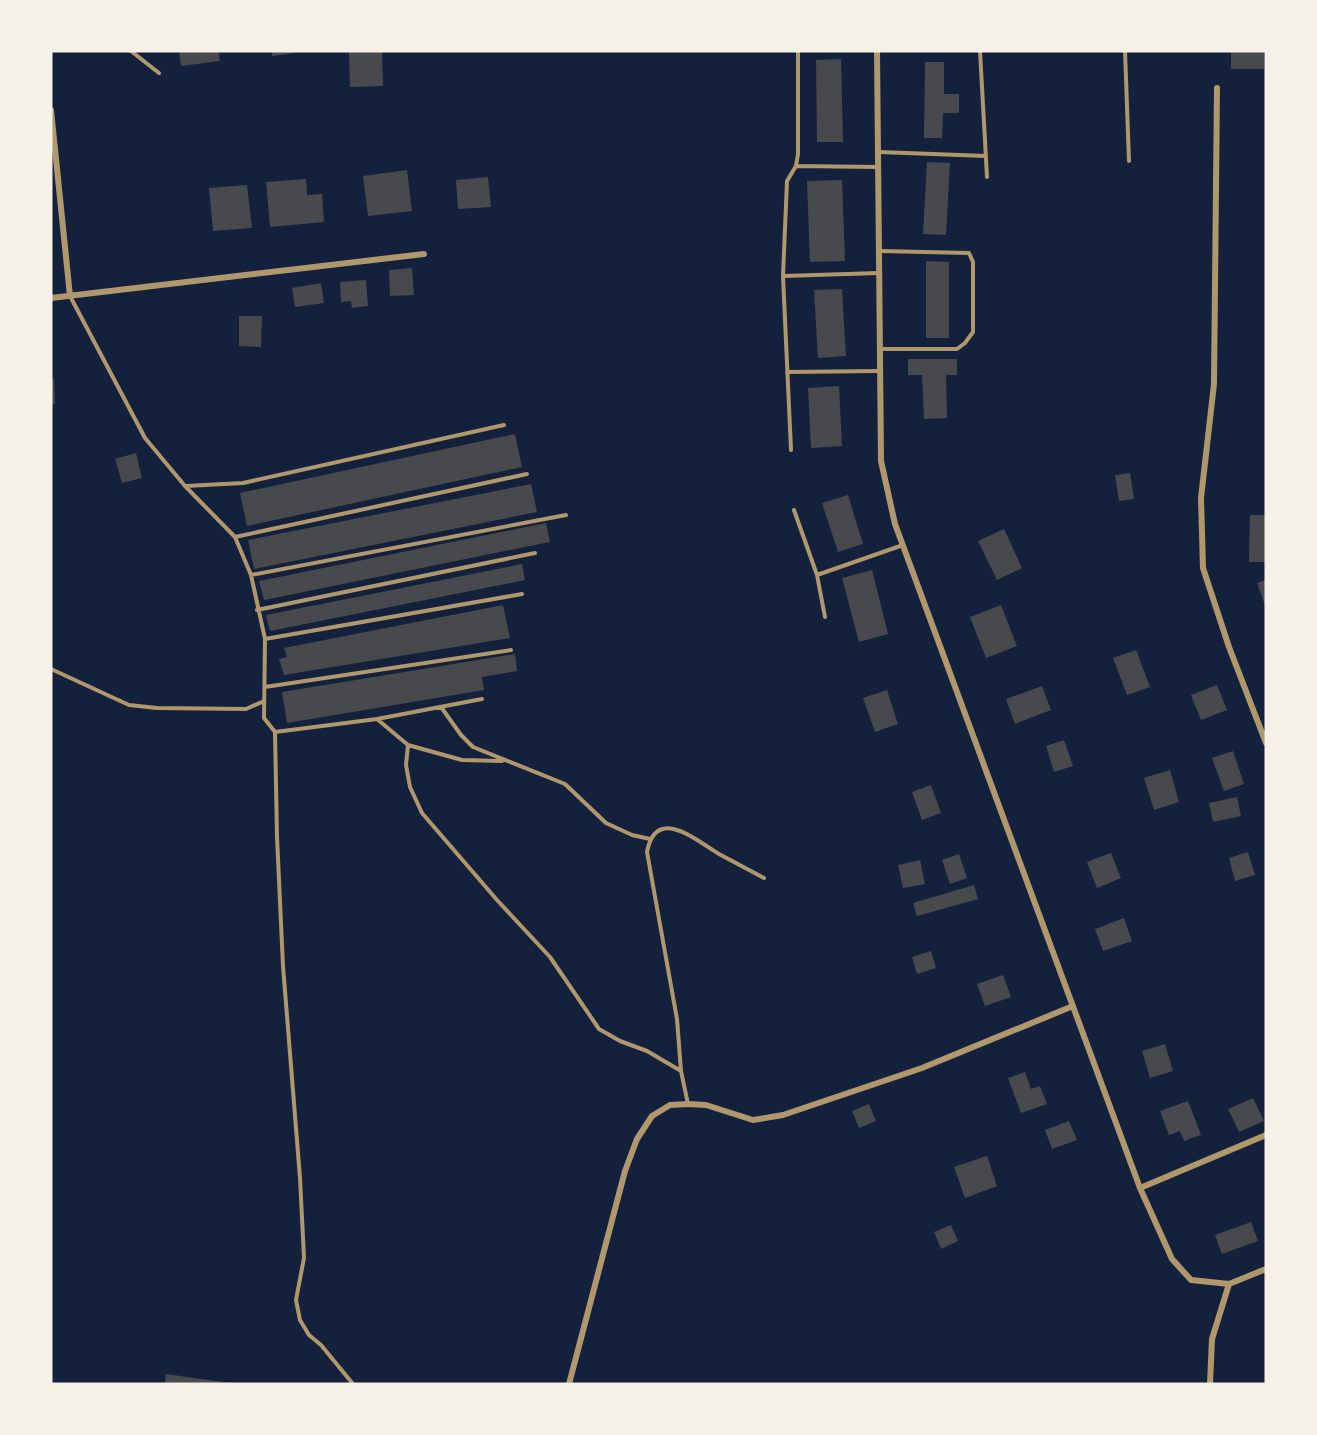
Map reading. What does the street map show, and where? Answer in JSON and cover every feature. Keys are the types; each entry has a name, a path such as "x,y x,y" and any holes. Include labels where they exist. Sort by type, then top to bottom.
{"street":[{"path":"877,51 881,460 895,524 1140,1188 1172,1259 1191,1280 1229,1284 1266,1269"},
{"path":"1217,88 1214,384 1201,498 1203,567 1229,647 1266,743"},
{"path":"51,110 70,296"},
{"path":"51,298 424,254"},
{"path":"569,1384 625,1171 637,1139 652,1116 670,1105 688,1104 706,1105 753,1120 783,1115 922,1068 1073,1006"},
{"path":"1140,1188 1266,1135"},
{"path":"1210,1384 1212,1339 1229,1284"}],"lane":[{"path":"131,51 159,73"},
{"path":"791,450 783,276 788,181 796,166 798,154 798,51"},
{"path":"980,51 987,177"},
{"path":"1125,51 1129,161"},
{"path":"878,152 986,156"},
{"path":"796,166 878,166"},
{"path":"879,251 969,253 973,262 973,332 965,343 957,349 880,349"},
{"path":"783,276 879,273"},
{"path":"70,296 145,438 185,486 236,537 251,575 265,639 264,718 275,732 283,966 304,1258 296,1300 300,1320 309,1335 321,1345 353,1384"},
{"path":"787,372 880,371"},
{"path":"185,486 243,483 504,425"},
{"path":"236,537 527,474"},
{"path":"794,510 817,575 825,617"},
{"path":"251,575 566,515"},
{"path":"817,575 903,545"},
{"path":"257,610 535,553"},
{"path":"265,639 522,594"},
{"path":"265,687 511,650"},
{"path":"51,669 129,705 157,708 246,709 264,701"},
{"path":"275,732 377,718 482,699"},
{"path":"441,707 461,735 473,747 565,784 606,823 632,835 650,839"},
{"path":"377,718 408,745 462,760 506,761"},
{"path":"408,745 406,765 410,787 422,813 489,892 550,957 599,1029 620,1041 647,1051 681,1071"},
{"path":"688,1104 681,1071 677,1019 647,852 650,839 660,830 675,828 690,834 718,853 764,878"}],"building":[{"path":"179,51 218,51 220,61 181,66"},
{"path":"272,51 294,51 294,53 272,56"},
{"path":"349,51 382,51 383,86 350,87"},
{"path":"1231,51 1264,51 1264,69 1231,69"},
{"path":"841,59 843,142 817,142 816,60"},
{"path":"925,62 944,62 944,94 959,94 959,113 943,113 942,138 924,138"},
{"path":"927,162 950,163 946,235 923,234"},
{"path":"407,170 412,211 368,216 363,176"},
{"path":"488,177 491,207 458,209 456,180"},
{"path":"306,179 307,195 322,194 324,222 270,227 266,182"},
{"path":"842,180 845,261 810,262 807,181"},
{"path":"247,185 252,228 213,231 209,188"},
{"path":"926,261 949,262 949,338 926,338"},
{"path":"412,268 414,295 390,296 389,270"},
{"path":"366,280 368,306 352,308 351,301 341,302 340,282"},
{"path":"321,283 324,303 295,307 292,288"},
{"path":"842,289 846,356 818,358 814,290"},
{"path":"239,316 262,316 261,347 239,346"},
{"path":"908,359 957,359 957,375 946,375 947,418 924,419 922,375 908,375"},
{"path":"51,379 54,379 55,404 51,404"},
{"path":"839,386 842,446 811,448 808,388"},
{"path":"515,434 522,467 247,526 240,493"},
{"path":"136,453 142,478 122,483 115,459"},
{"path":"1130,473 1134,499 1119,501 1115,475"},
{"path":"531,484 537,512 254,569 248,540"},
{"path":"848,495 863,544 838,552 822,503"},
{"path":"1250,515 1266,515 1266,562 1249,562"},
{"path":"546,523 550,542 264,600 259,581"},
{"path":"1004,529 1022,568 997,580 978,541"},
{"path":"522,564 525,580 270,631 266,615"},
{"path":"872,570 888,634 859,642 842,578"},
{"path":"1266,580 1266,608 1257,583"},
{"path":"503,605 510,638 284,675 279,659 287,657 284,648"},
{"path":"1001,605 1017,646 986,658 970,617"},
{"path":"1136,650 1150,687 1127,695 1113,658"},
{"path":"515,654 517,671 482,677 484,690 287,723 282,692"},
{"path":"1217,685 1227,710 1201,720 1191,695"},
{"path":"1042,686 1051,710 1015,724 1006,699"},
{"path":"887,690 898,724 875,732 863,698"},
{"path":"1064,740 1073,766 1054,772 1046,746"},
{"path":"1233,751 1244,784 1224,791 1212,758"},
{"path":"1170,770 1179,802 1154,810 1144,778"},
{"path":"931,785 941,813 922,820 912,792"},
{"path":"1237,797 1241,816 1213,822 1209,803"},
{"path":"1248,852 1255,875 1235,881 1229,858"},
{"path":"1111,853 1121,878 1097,888 1087,862"},
{"path":"959,854 967,878 950,884 942,860"},
{"path":"920,860 925,884 903,888 898,865"},
{"path":"974,885 978,899 917,916 913,903"},
{"path":"1124,918 1132,941 1103,951 1095,929"},
{"path":"931,951 936,968 917,974 912,957"},
{"path":"1003,975 1011,997 985,1006 977,984"},
{"path":"1165,1044 1173,1071 1150,1078 1142,1051"},
{"path":"1025,1072 1031,1089 1040,1086 1047,1104 1021,1113 1008,1078"},
{"path":"1253,1098 1264,1121 1239,1132 1228,1109"},
{"path":"1188,1101 1201,1135 1184,1141 1180,1131 1169,1135 1160,1111"},
{"path":"869,1104 876,1121 859,1128 852,1111"},
{"path":"1069,1121 1077,1140 1052,1149 1045,1130"},
{"path":"987,1156 997,1186 965,1198 954,1167"},
{"path":"1251,1222 1258,1241 1222,1254 1215,1235"},
{"path":"951,1225 958,1241 941,1249 934,1232"},
{"path":"166,1374 230,1383 230,1384 165,1384"}]}
